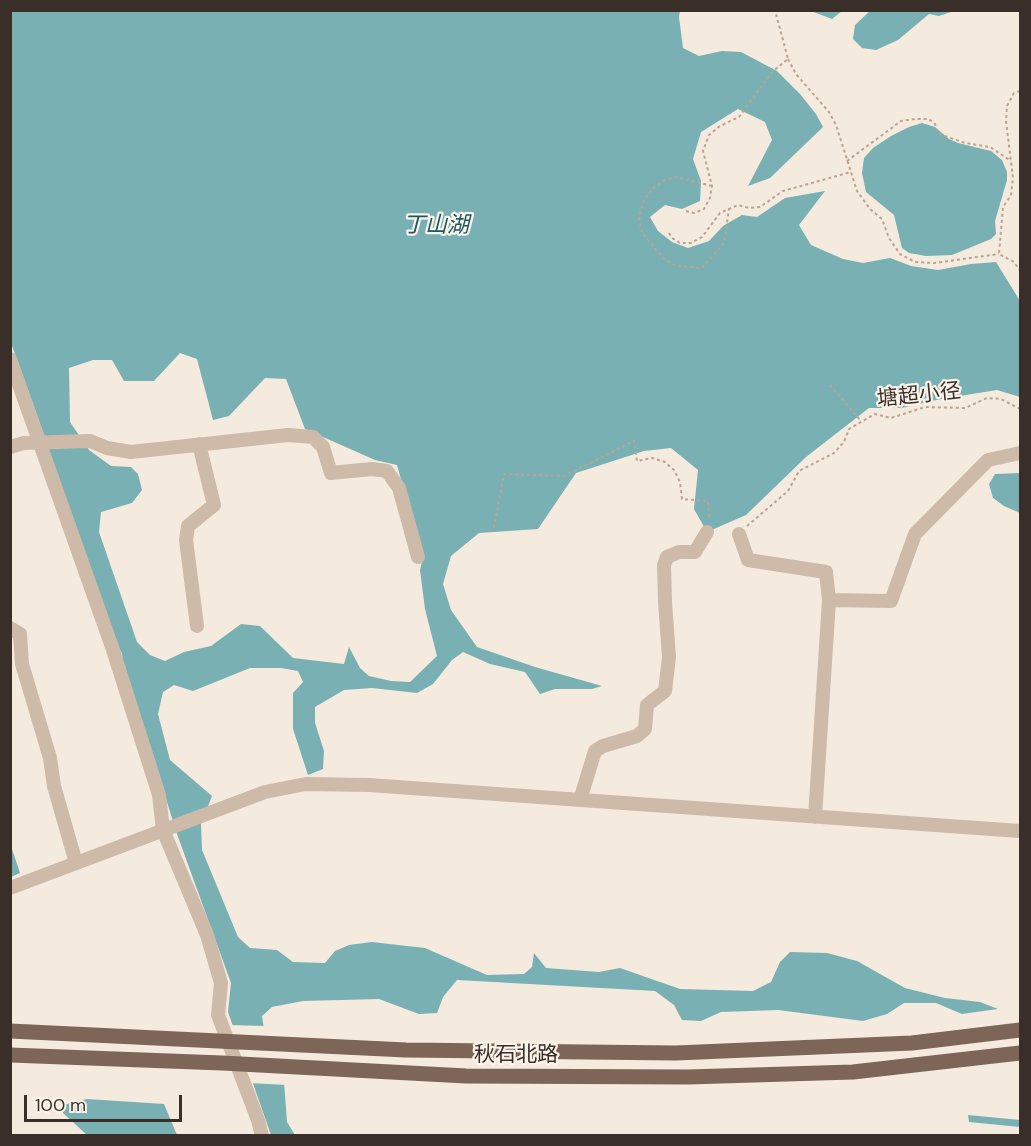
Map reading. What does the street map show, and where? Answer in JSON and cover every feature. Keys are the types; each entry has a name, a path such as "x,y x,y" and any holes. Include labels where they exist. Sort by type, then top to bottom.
{"main road":[{"name":"秋石北路","path":"10,1031 406,1050 676,1053 912,1043 1020,1030"},
{"name":"秋石北路","path":"10,1055 466,1076 688,1077 853,1072 1020,1053"}],"street":[{"path":"10,359 112,647 159,795 163,830 207,935 221,983 218,1015 262,1136"},
{"path":"10,447 24,443 90,441 107,448 131,452 288,435 313,437 323,447 331,473 372,469 387,471 399,488 418,557"},
{"path":"196,626 186,540 188,526 214,505 199,444"},
{"path":"829,600 891,601 915,534 988,459 1020,453"},
{"path":"580,800 595,751 603,746 637,736 645,729 647,705 665,691 669,657 664,565 667,557 679,552 695,552 708,528"},
{"path":"739,534 748,560 826,572 829,600 815,817"},
{"path":"10,628 20,634 22,664 50,758 54,786 76,863"},
{"path":"10,888 265,792 306,784 369,785 1020,831"}],"path":[{"path":"774,10 788,59 796,74 830,112 857,191 870,209 882,219 889,238 900,254 915,262 934,263 999,254 1014,262 1020,271"},
{"path":"686,211 693,213 704,208 710,198 712,186 703,151 709,135 720,126 738,117 772,72 788,59"},
{"path":"999,254 1003,207 1011,195 1013,178 1006,121 1007,106 1014,93 1020,91"},
{"path":"847,161 902,121 915,118 929,118 935,124 937,132 942,135 964,143 990,147 1011,161"},
{"path":"669,233 680,243 691,243 702,237 720,213 729,209 738,206 760,207 783,191 851,172"},
{"path":"712,186 677,177 665,180 651,189 644,200 639,216 642,233 665,260 677,266 702,268 724,243 729,209"},
{"path":"830,385 861,421"},
{"name":"塘超小径","path":"739,534 788,491 799,471 834,453 844,442 849,429 875,414 891,418 925,407 965,408 987,398 1001,399 1020,409"},
{"path":"494,528 504,474 564,476 634,441 636,461 652,458 665,462 674,470 680,482 682,499 708,501 708,528"}],"water":[{"path":"842,10 832,19 811,11"},
{"path":"871,10 954,11 939,16 929,14 898,40 876,50 862,48 853,39 855,25"},
{"name":"丁山湖","path":"11,11 680,11 683,48 699,56 722,51 741,52 777,71 800,94 823,127 770,178 748,186 772,140 765,122 738,109 701,132 693,159 701,181 700,201 682,209 665,205 650,217 658,231 672,242 688,248 709,241 723,226 742,215 757,217 785,198 825,191 799,225 811,245 843,259 863,263 890,258 911,266 938,270 996,262 1020,301 1020,397 997,390 901,408 869,408 806,457 746,515 707,532 694,509 698,470 671,448 644,451 576,473 538,529 479,533 451,556 443,584 451,610 477,647 535,667 602,686 592,689 555,689 540,694 525,672 490,664 463,652 452,660 433,684 417,693 372,688 344,690 315,707 315,723 324,751 323,769 308,775 293,729 293,693 303,682 298,671 281,668 250,668 193,691 174,685 163,692 158,714 170,760 212,796 201,824 202,850 238,937 250,948 277,950 293,962 325,963 335,951 349,945 372,942 425,948 487,975 524,974 532,967 534,953 546,968 599,972 620,968 680,989 753,991 771,982 780,962 790,952 827,953 857,961 905,988 945,998 980,1002 998,1009 962,1014 936,1003 904,1003 887,1014 863,1021 778,1010 721,1012 701,1021 682,1020 674,1005 655,991 457,980 443,997 437,1013 419,1014 379,999 303,1001 272,1007 262,1016 268,1055 284,1082 287,1122 295,1135 271,1135 228,1012 231,983 177,834 157,770 129,713 122,654 102,612 11,343","holes":["180,353 197,359 213,420 229,416 265,378 286,379 305,429 375,460 397,465 423,558 420,570 425,609 437,656 410,682 369,676 360,668 349,647 344,664 293,658 260,626 241,624 211,646 184,652 165,661 150,655 137,642 99,532 101,512 132,503 142,490 138,474 131,467 111,466 89,450 70,422 69,368 93,360 112,360 124,381 154,381"]},
{"path":"922,123 935,127 949,139 958,143 991,151 1002,160 1007,172 1007,180 995,221 996,234 991,239 952,255 926,256 909,253 902,248 894,215 866,192 862,173 864,158 873,148 891,136"},
{"path":"1020,473 1020,513 993,498 989,484 995,474"},
{"path":"11,846 20,873 10,877"},
{"path":"87,1099 164,1104 177,1135 87,1135 63,1113 63,1105"},
{"path":"968,1115 1020,1120 1020,1127 969,1122"}],"pier":[{"path":"229,1025 266,1026 271,1054 287,1085 249,1083"}]}
